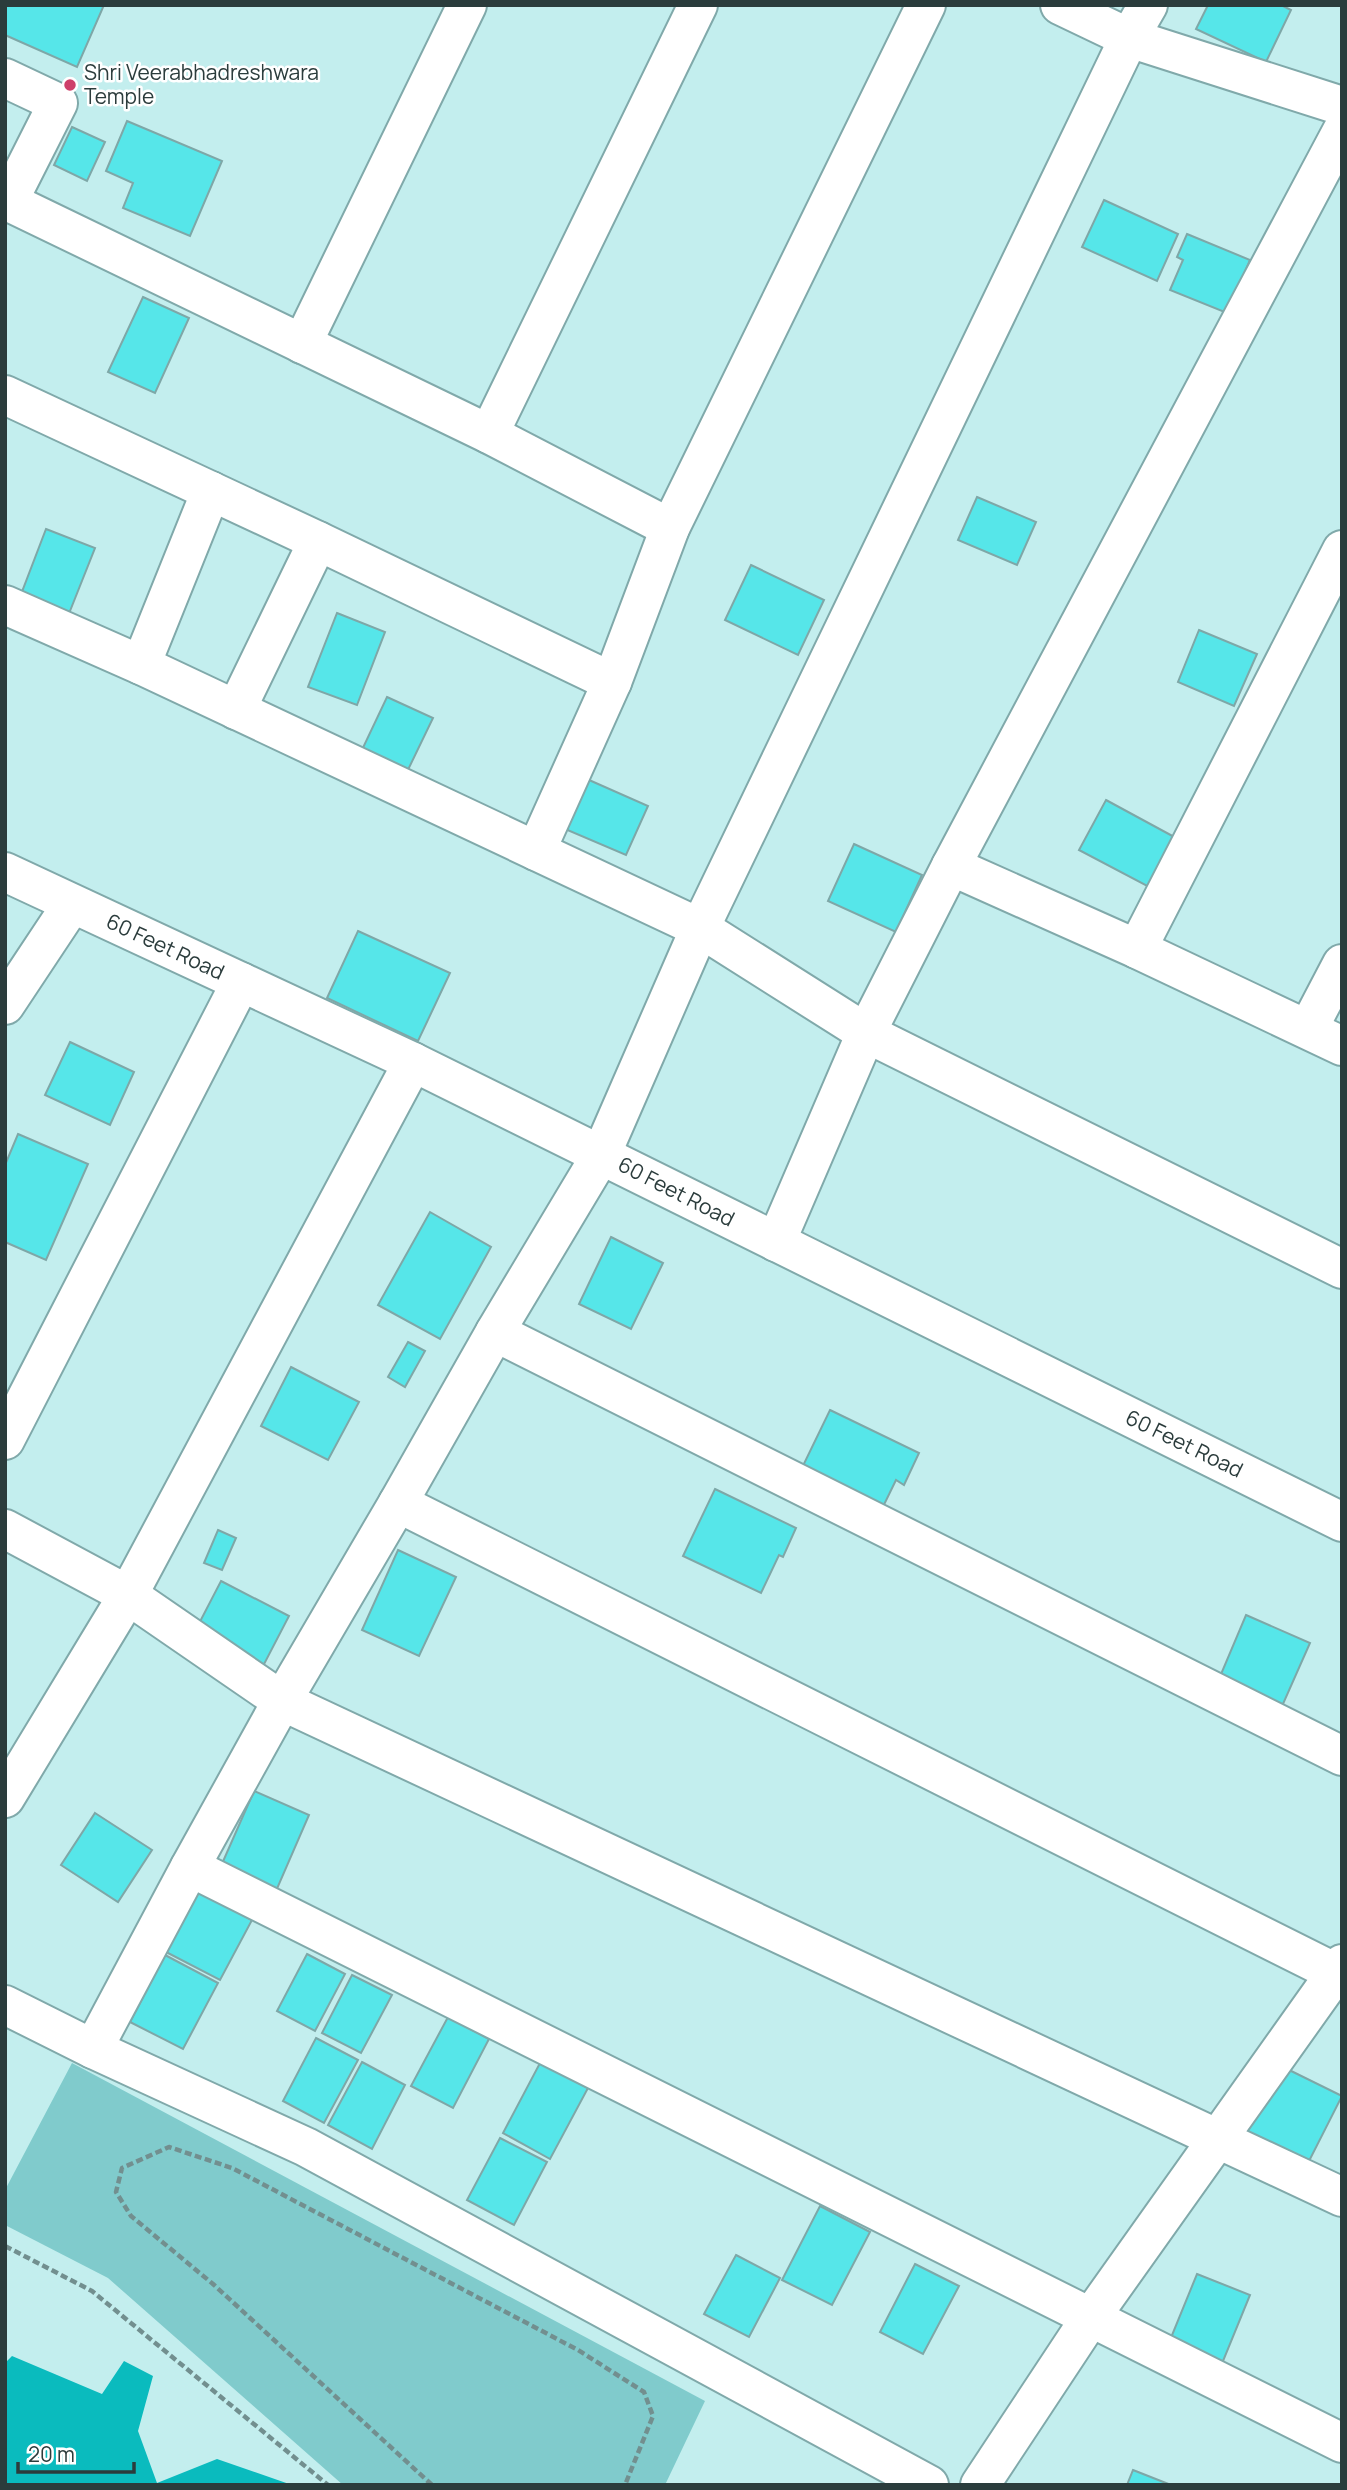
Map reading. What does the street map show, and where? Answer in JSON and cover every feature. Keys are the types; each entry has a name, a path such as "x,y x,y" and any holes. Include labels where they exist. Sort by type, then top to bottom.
{"street":[{"path":"302,344 467,5"},
{"path":"489,434 698,5"},
{"path":"536,850 612,682 670,528 926,5"},
{"path":"1060,5 1129,38 1342,106"},
{"path":"93,2049 282,1701 495,1332 601,1155 700,928 1129,38 1148,5"},
{"path":"5,78 58,103 7,201 489,434 670,528"},
{"path":"776,1242 866,1033 951,866 1342,131"},
{"path":"5,395 612,682"},
{"path":"141,665 211,491"},
{"path":"236,710 318,541"},
{"path":"1137,949 1342,550"},
{"path":"5,605 141,665 700,928 866,1033 1342,1269"},
{"path":"951,866 1137,949 1342,1046"},
{"name":"60 Feet Road","path":"5,872 413,1062 1342,1522"},
{"path":"5,1005 72,904"},
{"path":"1308,1029 1342,964"},
{"path":"5,1440 241,982"},
{"path":"5,1798 128,1595 413,1062"},
{"path":"495,1332 1342,1756"},
{"path":"398,1503 1340,1971 1091,2317 980,2485"},
{"path":"5,1529 128,1595 282,1701 1342,2197"},
{"path":"190,1867 1342,2443"},
{"path":"5,2005 93,2049 306,2147 929,2485"}],"path":[{"path":"432,2485 212,2284 131,2216 116,2192 122,2168 169,2147 232,2168 578,2350 644,2392 653,2416 625,2485"},
{"path":"5,2246 92,2291 328,2485"}],"shaded area":[{"path":"72,2063 705,2401 665,2485 343,2485 108,2278 5,2225 5,2190"},
{"path":"12,2356 102,2394 124,2361 153,2376 138,2431 157,2483 217,2459 292,2485 5,2485 5,2363"}],"building":[{"path":"5,5 104,5 77,67 5,35"},
{"path":"1208,5 1281,5 1291,10 1266,62 1196,29"},
{"path":"127,121 222,161 190,236 123,208 133,183 106,171"},
{"path":"72,127 105,142 87,181 54,165"},
{"path":"1104,200 1178,234 1157,281 1082,247"},
{"path":"1187,234 1250,260 1227,313 1170,290 1183,260 1177,257"},
{"path":"143,297 189,318 155,393 108,372"},
{"path":"977,497 1036,522 1017,565 958,540"},
{"path":"46,529 95,548 68,616 20,597"},
{"path":"751,565 824,600 798,655 725,620"},
{"path":"337,613 385,632 357,705 308,687"},
{"path":"1199,630 1257,654 1234,706 1178,682"},
{"path":"387,697 433,718 405,776 360,754"},
{"path":"580,776 648,806 626,855 558,826"},
{"path":"1106,800 1178,839 1151,888 1079,850"},
{"path":"854,844 922,875 896,932 828,901"},
{"path":"358,931 450,973 418,1041 327,998"},
{"path":"70,1042 134,1072 110,1125 45,1095"},
{"path":"18,1134 88,1164 46,1260 5,1242 5,1165"},
{"path":"430,1212 491,1247 440,1339 378,1305"},
{"path":"611,1237 663,1263 631,1329 579,1304"},
{"path":"408,1342 425,1351 405,1387 388,1377"},
{"path":"291,1367 359,1402 328,1460 261,1426"},
{"path":"830,1410 919,1453 904,1485 896,1480 879,1515 798,1476"},
{"path":"715,1489 796,1528 783,1557 779,1555 761,1593 683,1556"},
{"path":"218,1530 236,1538 222,1570 204,1563"},
{"path":"398,1550 456,1577 419,1656 362,1630"},
{"path":"221,1581 289,1616 261,1670 193,1635"},
{"path":"1246,1615 1310,1643 1279,1713 1216,1686"},
{"path":"254,1791 309,1815 276,1891 221,1866"},
{"path":"95,1813 152,1850 118,1902 61,1865"},
{"path":"198,1891 252,1920 220,1980 166,1952"},
{"path":"307,1954 345,1974 315,2031 277,2011"},
{"path":"165,1955 218,1983 183,2049 130,2022"},
{"path":"352,1975 392,1995 361,2053 322,2033"},
{"path":"448,2017 489,2039 453,2108 411,2086"},
{"path":"316,2038 358,2060 324,2123 283,2101"},
{"path":"362,2062 405,2085 372,2149 328,2125"},
{"path":"540,2063 588,2088 550,2159 503,2133"},
{"path":"1279,2065 1342,2096 1305,2169 1243,2138"},
{"path":"500,2138 547,2162 514,2225 467,2200"},
{"path":"820,2206 870,2232 832,2305 782,2280"},
{"path":"736,2255 780,2278 749,2337 704,2314"},
{"path":"915,2264 959,2286 923,2354 880,2332"},
{"path":"1197,2274 1250,2295 1221,2366 1168,2345"},
{"path":"1133,2470 1171,2485 1127,2485"}],"place":[{"name":"Shri Veerabhadreshwara Temple","path":"70,85"}]}
